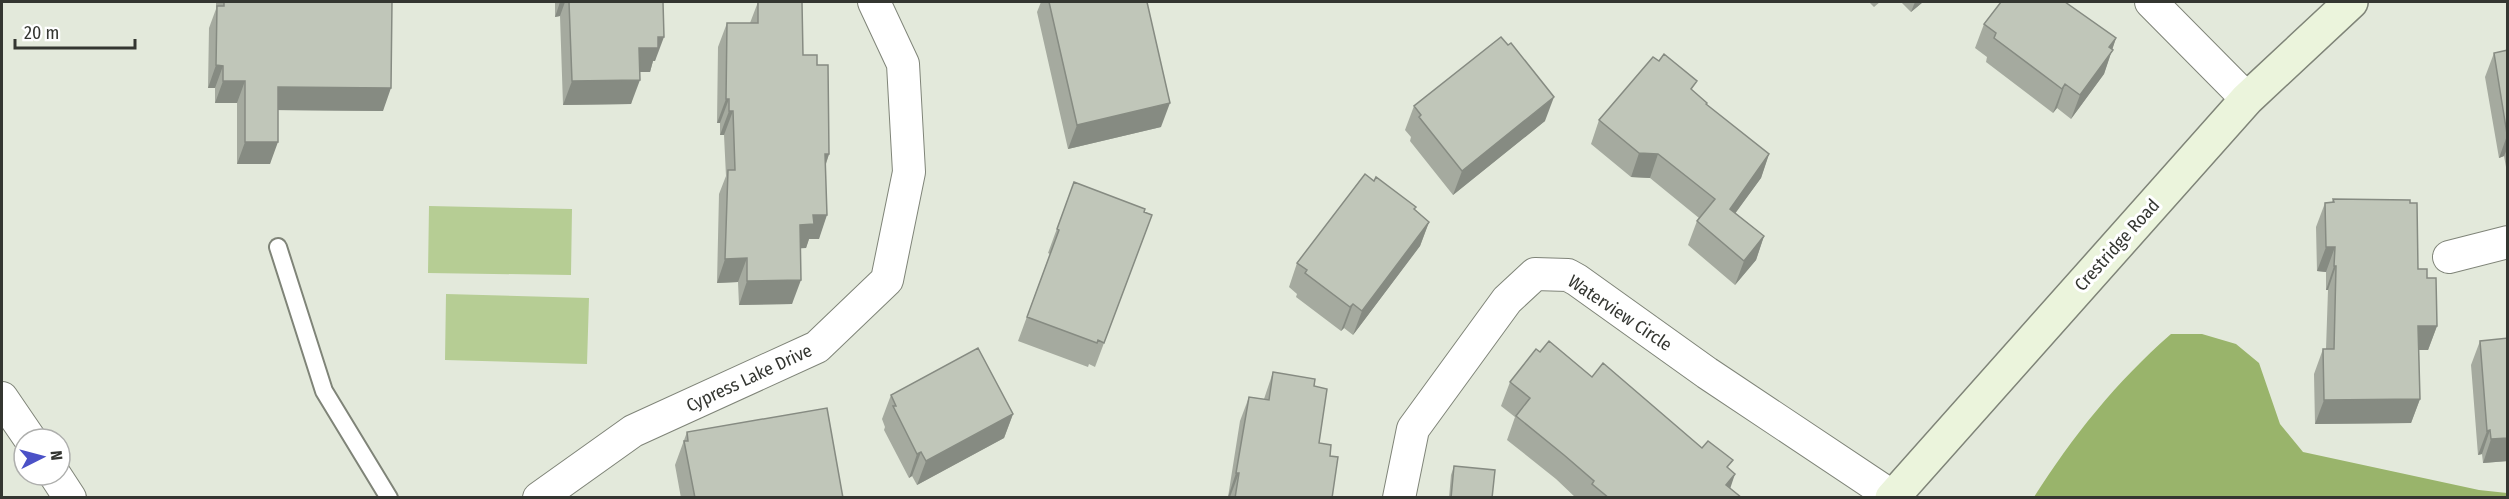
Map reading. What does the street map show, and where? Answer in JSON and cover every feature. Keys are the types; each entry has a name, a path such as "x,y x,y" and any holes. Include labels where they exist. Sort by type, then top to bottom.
{"street":[{"name":"Cypress Lake Drive","path":"539,498 633,431 817,347 887,280 909,172 903,64 873,2"},
{"path":"2151,2 2247,99"},
{"name":"Crestridge Road","path":"1893,497 2247,99 2351,2"},
{"path":"2450,257 2508,242"},
{"name":"Waterview Circle","path":"1399,498 1413,429 1507,300 1535,274 1568,275 1577,280 1619,308 1707,374 1893,497"},
{"path":"2,398 22,427"}],"lane":[{"path":"278,247 324,391 389,498"}],"shaded area":[{"path":"429,206 572,209 571,275 428,273"},
{"path":"446,294 589,298 587,364 445,360"},
{"path":"2171,334 2202,334 2236,344 2259,363 2280,424 2303,452 2479,490 2507,493 2507,497 2034,497 2096,411 2132,371"}],"building":[{"path":"224,2 392,2 391,88 278,87 278,142 245,142 245,81 223,81 223,66 216,65 217,6 224,6"},
{"path":"569,2 663,2 664,37 658,37 658,48 639,48 640,80 572,81"},
{"path":"758,2 802,2 803,55 817,55 817,65 828,65 829,154 825,154 827,215 813,215 814,224 800,225 801,280 747,281 747,258 725,259 728,170 735,170 733,111 729,111 729,99 726,99 727,23 758,23"},
{"path":"1049,2 1147,2 1170,103 1077,125"},
{"path":"2001,2 2065,2 2116,38 2109,47 2113,50 2080,95 2065,84 2062,89 1994,38 1996,33 1984,24"},
{"path":"1501,37 1508,45 1511,43 1554,97 1462,171 1419,117 1421,115 1414,106"},
{"path":"2508,50 2508,133 2507,134 2494,53"},
{"path":"1664,54 1697,81 1691,89 1706,104 1769,154 1730,209 1764,236 1744,261 1697,221 1715,199 1658,154 1639,153 1599,120 1653,57 1659,61"},
{"path":"1365,174 1374,181 1376,177 1416,207 1414,209 1429,222 1362,311 1353,304 1350,307 1305,273 1307,270 1297,263"},
{"path":"1074,182 1145,209 1144,212 1152,215 1104,343 1098,340 1097,343 1027,317"},
{"path":"2333,199 2410,200 2410,203 2417,203 2418,269 2427,269 2427,278 2436,278 2437,326 2418,326 2420,399 2324,400 2323,349 2334,349 2336,266 2334,266 2335,247 2326,247 2325,203 2334,202"},
{"path":"2508,338 2508,438 2491,439 2490,430 2487,431 2480,341"},
{"path":"1549,341 1592,377 1603,363 1702,448 1708,441 1733,460 1727,467 1735,474 1726,485 1742,498 1609,498 1592,484 1594,481 1516,416 1530,398 1510,382 1536,349 1540,352"},
{"path":"978,348 1013,414 926,461 921,452 917,454 893,406 896,406 891,395"},
{"path":"1273,372 1315,379 1314,386 1327,389 1319,443 1331,445 1330,456 1338,457 1332,498 1235,498 1239,473 1236,473 1249,397 1269,400"},
{"path":"827,408 843,498 695,498 684,441 688,441 687,432"},
{"path":"1454,466 1495,470 1492,498 1451,498"}]}
